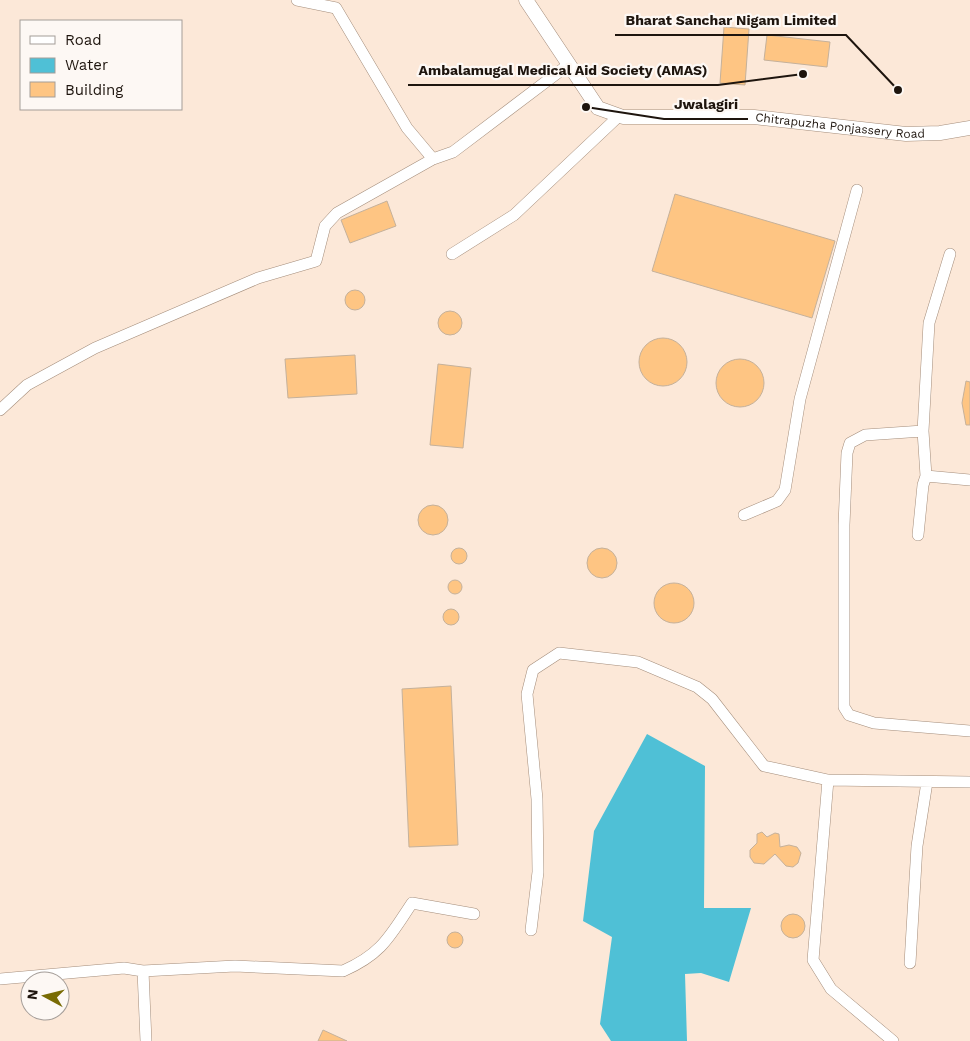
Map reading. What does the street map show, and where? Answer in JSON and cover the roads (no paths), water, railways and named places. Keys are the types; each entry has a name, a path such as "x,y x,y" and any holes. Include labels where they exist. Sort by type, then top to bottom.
{"main road":[{"path":"526,0 598,108 619,116"},
{"name":"Chitrapuzha Ponjassery Road","path":"619,116 710,119 754,117 906,134 940,133 970,128"}],"street":[{"path":"297,0 336,8 359,42 375,75 407,128 433,159"},
{"path":"0,410 27,386 95,348 258,278 316,261 325,226 338,213 433,159 453,152 568,65"},
{"path":"452,254 514,215 619,116"},
{"path":"744,516 777,501 786,490 800,398 857,190"},
{"path":"918,535 923,485 926,476 924,430 929,323 950,254"},
{"path":"924,430 865,435 850,443 847,453 844,574 844,707 849,715 874,723 970,731"},
{"path":"926,476 970,480"},
{"path":"531,930 538,872 538,808 527,694 533,670 559,653 638,662 697,687 712,699 764,766 828,780 970,782"},
{"path":"828,780 813,960 821,977 831,989 893,1041"},
{"path":"910,963 917,846 926,782"},
{"path":"0,979 124,968 143,971 235,966 343,971 382,948 412,903 474,914"},
{"path":"143,971 146,1041"}],"water":[{"path":"647,734 705,766 704,908 751,908 729,982 701,973 685,974 687,1041 611,1041 600,1024 612,937 583,921 594,831"}],"place":[{"name":"Ambalamugal Medical Aid Society (AMAS)","path":"803,74"},
{"name":"Bharat Sanchar Nigam Limited","path":"898,90"},
{"name":"Jwalagiri","path":"586,107"}]}
